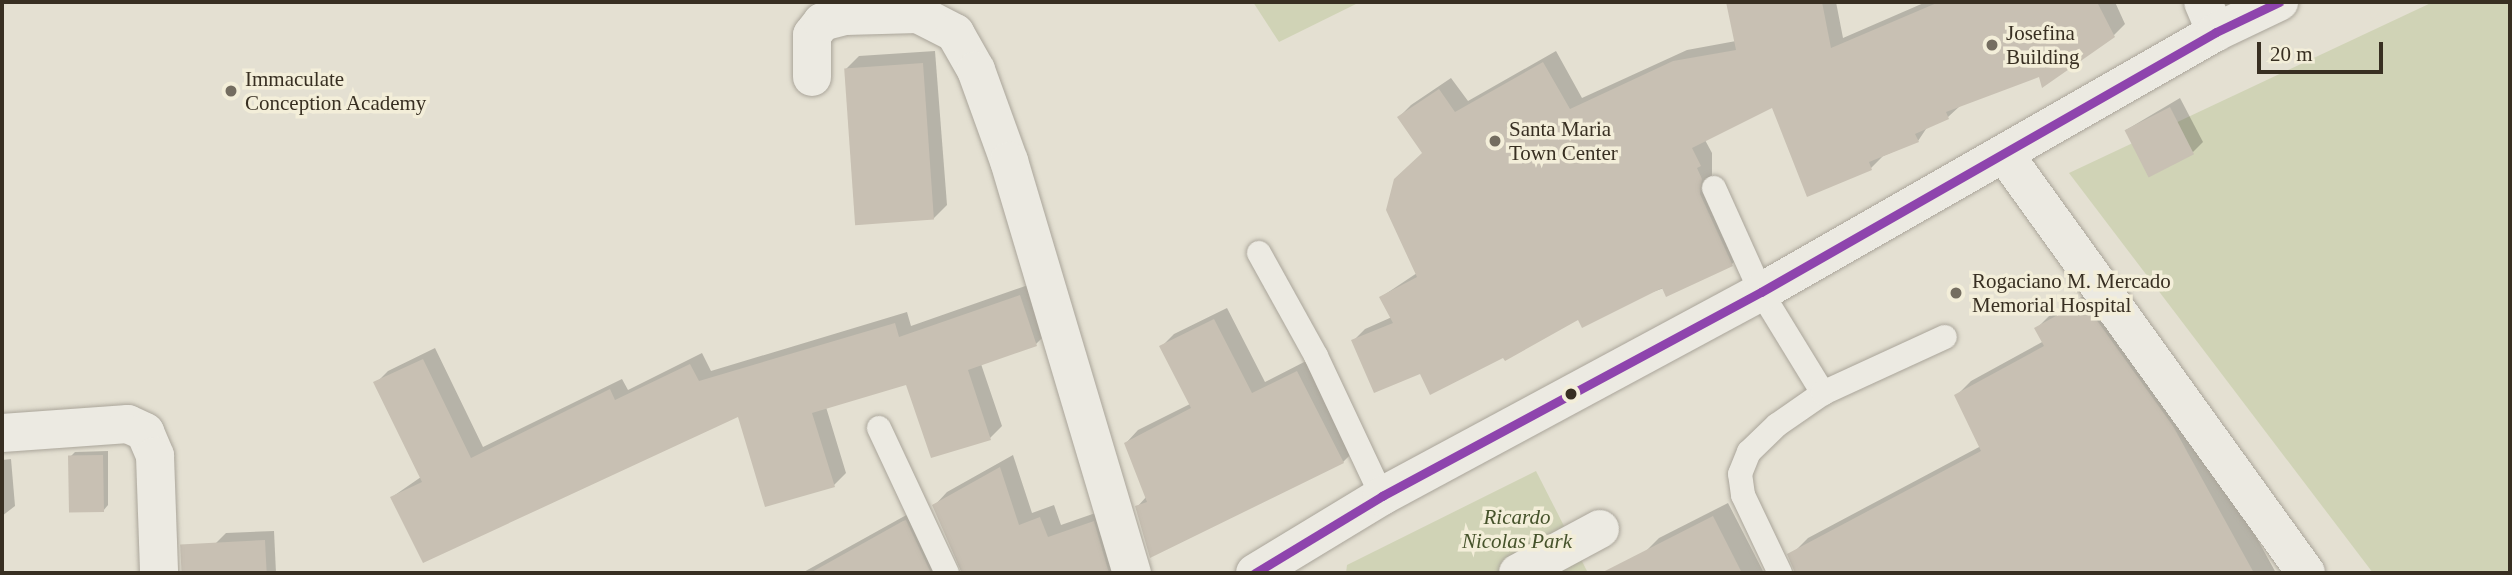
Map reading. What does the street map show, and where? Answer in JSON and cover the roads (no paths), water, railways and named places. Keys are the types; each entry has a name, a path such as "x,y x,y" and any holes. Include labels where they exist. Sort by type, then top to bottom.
{"street":[{"path":"1255,573 1289,563 1382,496 1761,292 2005,155 2209,17 2279,2"},
{"path":"812,78 813,35 822,22 845,16 918,14 955,33 976,71 1009,161 1132,573"},
{"path":"2005,155 2306,573"},
{"path":"2,433 128,424 145,432 155,456 159,573"},
{"path":"1518,573 1600,529"}],"lane":[{"path":"1714,188 1761,292 1823,393"},
{"path":"1259,253 1316,356 1382,496"},
{"path":"1780,573 1743,495 1740,474 1749,452 1777,425 1823,393 1945,337"},
{"path":"879,428 947,573"}],"place":[{"name":"Josefina Building","path":"1992,45"},
{"name":"Immaculate Conception Academy","path":"231,91"},
{"name":"Santa Maria Town Center","path":"1495,141"},
{"name":"Rogaciano M. Mercado Memorial Hospital","path":"1956,293"}],"park label":[{"name":"Ricardo Nicolas Park","path":"1517,529"}]}
